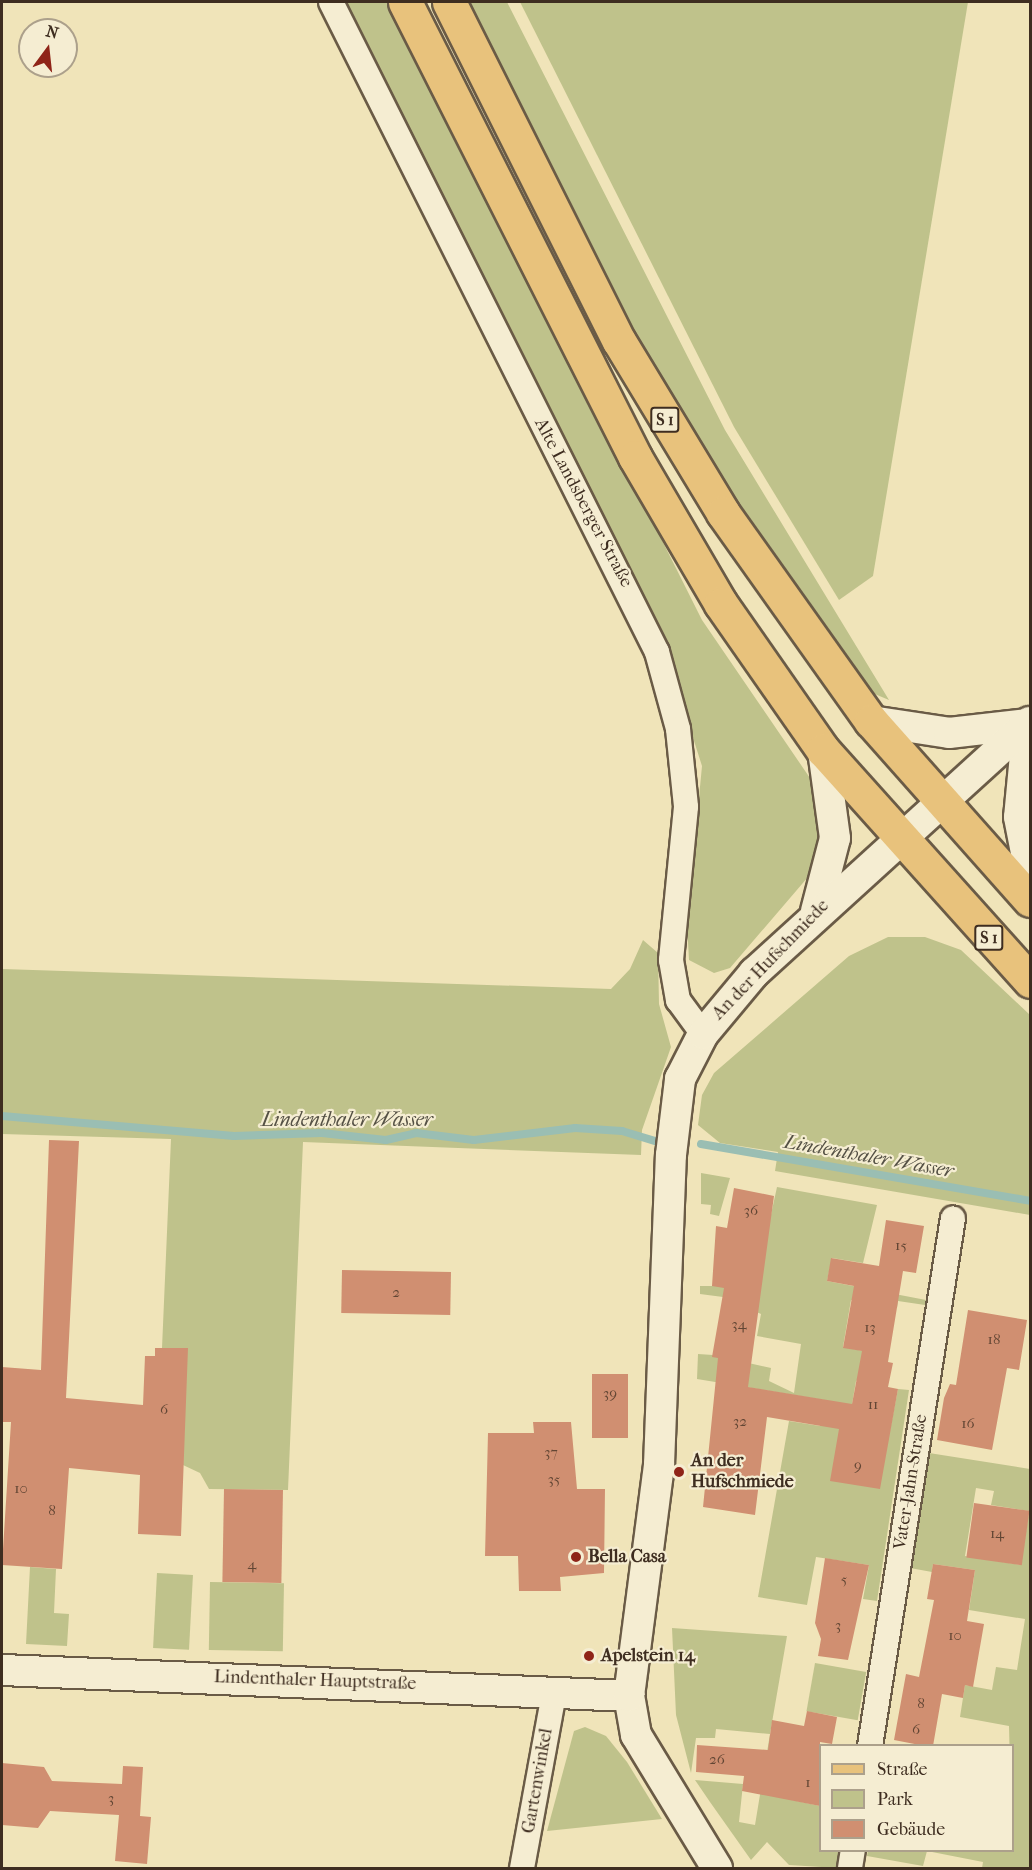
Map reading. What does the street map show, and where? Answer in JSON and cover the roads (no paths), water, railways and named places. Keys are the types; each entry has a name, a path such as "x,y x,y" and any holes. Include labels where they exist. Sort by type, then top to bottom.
{"main road":[{"name":"S 1","path":"405,2 672,526 823,750 898,839 1030,981"},
{"name":"S 1","path":"449,2 619,341 671,431 871,721 939,802 1030,900"}],"street":[{"name":"Alte Landsberger Straße","path":"331,2 657,652 678,729 686,807 671,960 678,1000 703,1034"},
{"path":"871,721 949,733 1029,723 1019,817 1030,873"},
{"name":"An der Hufschmiede","path":"717,1869 636,1736 629,1696 659,1465 672,1142 680,1079 703,1034 816,911 1029,723"},
{"path":"816,911 835,838 823,750"},
{"name":"Vater-Jahn-Straße","path":"870,1744 953,1218"},
{"name":"Lindenthaler Hauptstraße","path":"2,1670 629,1696"},
{"name":"Gartenwinkel","path":"522,1869 554,1693"},
{"path":"850,1869 853,1852"}],"waterway":[{"name":"Lindenthaler Wasser","path":"2,1116 234,1136 322,1133 386,1140 416,1133 474,1140 575,1128 622,1131 654,1141"},
{"name":"Lindenthaler Wasser","path":"701,1144 1030,1201"}],"place":[{"name":"An der Hufschmiede","path":"679,1472"},
{"name":"Bella Casa","path":"576,1557"},
{"name":"Apelstein 14","path":"589,1656"}]}
